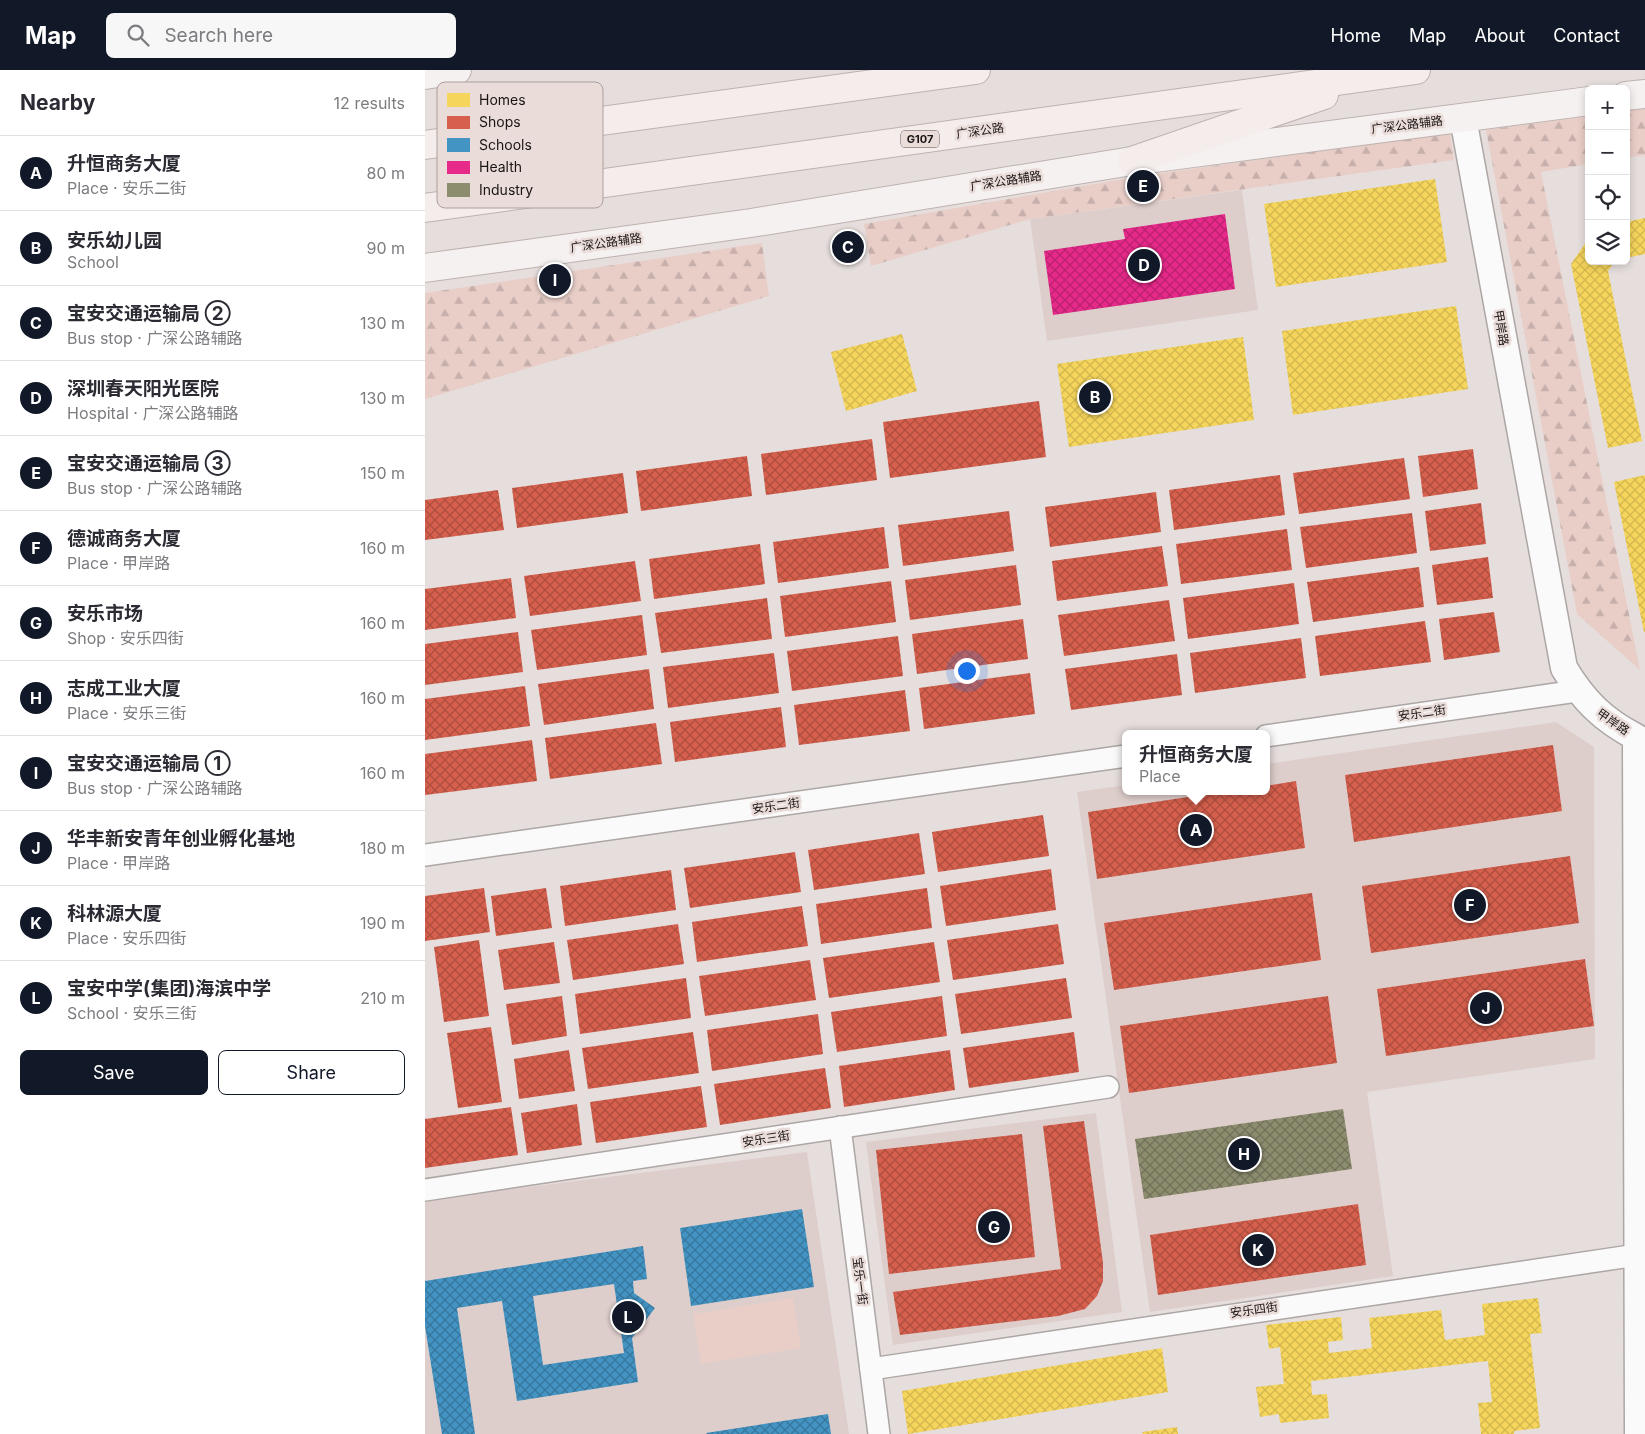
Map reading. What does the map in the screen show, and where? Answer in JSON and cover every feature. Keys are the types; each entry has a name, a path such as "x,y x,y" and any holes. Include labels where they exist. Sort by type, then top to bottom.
{"highway":[{"path":"603,121 976,70"},
{"name":"广深公路","path":"603,183 1416,70"},
{"path":"1132,161 1385,74"}],"main road":[{"path":"425,75 457,70"},
{"path":"1630,96 1645,94"},
{"name":"广深公路辅路","path":"425,268 761,221 1132,161 1585,102"}],"street":[{"name":"甲岸路","path":"1463,118 1564,668 1577,690 1601,716 1640,738 1637,1434"},
{"name":"安乐二街","path":"1270,735 1577,690"},
{"name":"安乐二街","path":"425,855 1122,757"},
{"name":"安乐三街","path":"425,1190 1108,1087"},
{"name":"宝乐一街","path":"840,1127 879,1434"},
{"name":"安乐四街","path":"871,1369 1637,1255"}],"shaded area":[{"path":"1242,190 1258,310 1047,341 1030,219"},
{"path":"1556,722 1594,747 1595,1059 1367,1092 1393,1276 1150,1312 1077,792 1122,786 1122,795 1270,795 1270,763"},
{"path":"1096,1113 1122,1312 893,1345 866,1142"},
{"path":"807,1152 849,1434 425,1434 425,1200"}],"green space":[{"path":"1645,108 1645,155 1630,157 1630,110"},
{"path":"1585,117 1585,165 1541,172 1640,670 1577,614 1486,130"},
{"path":"1450,133 1454,160 1030,219 871,266 864,224 1140,176"},
{"path":"762,243 769,296 425,399 425,293"},
{"path":"793,1298 801,1348 701,1364 693,1314"}],"building: Homes":[{"path":"1435,179 1447,262 1276,287 1264,204"},
{"path":"1645,218 1645,254 1630,257 1630,221"},
{"path":"1585,244 1585,265 1612,265 1608,271 1642,441 1608,448 1571,264"},
{"path":"1456,306 1468,389 1293,415 1282,331"},
{"path":"902,334 917,391 846,411 831,352"},
{"path":"1243,337 1254,420 1069,447 1057,364"},
{"path":"1645,475 1645,632 1644,632 1614,482"},
{"path":"1538,1298 1542,1333 1530,1334 1540,1428 1514,1431 1514,1434 1481,1434 1478,1403 1492,1402 1488,1361 1311,1381 1312,1395 1327,1394 1329,1418 1280,1423 1279,1414 1260,1417 1256,1387 1284,1384 1280,1347 1269,1349 1266,1325 1341,1317 1343,1340 1328,1342 1329,1353 1372,1348 1369,1318 1441,1310 1445,1340 1485,1335 1482,1304"},
{"path":"1162,1348 1168,1392 908,1434 902,1391"},
{"path":"1177,1427 1178,1434 1143,1434 1142,1432"}],"building: Shops":[{"path":"1039,401 1046,457 890,478 883,422"},
{"path":"872,439 877,480 766,495 761,454"},
{"path":"1473,449 1478,489 1423,497 1418,456"},
{"path":"747,456 752,496 641,511 636,471"},
{"path":"1404,458 1410,499 1299,514 1293,473"},
{"path":"623,473 628,513 517,528 512,488"},
{"path":"1280,475 1285,515 1174,530 1169,490"},
{"path":"498,490 504,530 425,540 425,500"},
{"path":"1156,492 1161,532 1050,547 1045,507"},
{"path":"1481,503 1486,544 1430,551 1425,511"},
{"path":"1009,511 1014,551 903,566 898,525"},
{"path":"1412,513 1417,553 1306,568 1300,527"},
{"path":"884,527 889,568 778,583 773,542"},
{"path":"1287,529 1292,570 1181,584 1176,544"},
{"path":"760,544 765,584 654,599 649,559"},
{"path":"1162,546 1168,586 1057,601 1052,561"},
{"path":"1488,557 1493,598 1437,605 1432,565"},
{"path":"635,561 641,601 530,616 524,576"},
{"path":"1016,565 1021,605 910,620 905,580"},
{"path":"1419,567 1424,607 1313,622 1307,582"},
{"path":"511,578 516,618 425,630 425,589"},
{"path":"891,581 896,622 785,637 780,596"},
{"path":"1294,583 1299,624 1188,639 1183,598"},
{"path":"767,598 772,639 661,653 655,613"},
{"path":"1169,600 1175,641 1064,656 1058,615"},
{"path":"1494,612 1500,652 1444,660 1439,619"},
{"path":"642,615 647,655 537,670 531,630"},
{"path":"1023,619 1028,659 917,674 912,634"},
{"path":"1425,621 1431,662 1320,676 1315,636"},
{"path":"518,632 523,672 425,685 425,644"},
{"path":"898,636 903,676 792,691 787,651"},
{"path":"1301,638 1306,678 1195,693 1190,653"},
{"path":"774,653 779,693 668,708 663,667"},
{"path":"1177,654 1182,695 1071,710 1065,669"},
{"path":"649,669 654,709 544,725 538,684"},
{"path":"1030,673 1035,714 924,729 919,688"},
{"path":"525,686 530,726 425,740 425,699"},
{"path":"905,690 910,731 799,745 794,705"},
{"path":"781,707 786,747 675,762 670,722"},
{"path":"656,723 662,764 550,779 545,738"},
{"path":"532,740 537,781 425,795 425,754"},
{"path":"1553,745 1562,811 1354,842 1345,775"},
{"path":"1296,781 1305,848 1097,879 1088,812 1201,795 1270,795 1270,785"},
{"path":"1043,815 1049,856 938,872 932,832"},
{"path":"919,833 925,874 814,890 808,850"},
{"path":"795,852 801,892 690,908 684,868"},
{"path":"1570,856 1579,923 1371,953 1362,886"},
{"path":"1051,869 1056,910 946,926 940,886"},
{"path":"671,870 676,910 565,926 560,886"},
{"path":"484,888 490,932 425,941 425,896"},
{"path":"546,888 552,928 496,936 491,896"},
{"path":"927,888 932,928 821,944 816,904"},
{"path":"1312,893 1321,960 1114,990 1104,923"},
{"path":"802,906 808,946 697,962 692,922"},
{"path":"678,924 684,964 573,980 567,940"},
{"path":"1058,924 1064,964 953,980 947,940"},
{"path":"479,940 489,1016 444,1022 434,947"},
{"path":"554,942 560,983 504,990 498,950"},
{"path":"934,942 940,982 829,998 823,958"},
{"path":"1585,959 1594,1026 1386,1056 1377,989"},
{"path":"810,960 816,1000 705,1016 699,976"},
{"path":"686,978 691,1018 580,1034 575,994"},
{"path":"1066,978 1072,1018 961,1034 955,994"},
{"path":"562,996 567,1036 512,1045 506,1004"},
{"path":"942,996 947,1036 837,1052 831,1012"},
{"path":"1328,996 1337,1063 1129,1093 1120,1026"},
{"path":"818,1014 823,1054 712,1071 707,1030"},
{"path":"491,1027 502,1102 458,1108 447,1033"},
{"path":"693,1032 699,1073 588,1089 582,1048"},
{"path":"1074,1032 1079,1072 969,1088 963,1048"},
{"path":"569,1050 575,1091 519,1099 514,1059"},
{"path":"950,1050 955,1090 844,1107 839,1066"},
{"path":"825,1068 831,1108 720,1125 714,1084"},
{"path":"701,1086 707,1127 596,1143 590,1102"},
{"path":"577,1104 582,1145 527,1153 521,1113"},
{"path":"511,1107 518,1155 425,1168 425,1119"},
{"path":"1084,1121 1103,1263 1103,1281 1097,1296 1085,1309 1058,1316 900,1335 893,1292 1061,1269 1043,1126"},
{"path":"1022,1134 1035,1257 889,1274 876,1150"},
{"path":"1358,1204 1366,1265 1158,1295 1150,1235"}],"building: Schools":[{"path":"802,1209 814,1287 691,1306 680,1228"},
{"path":"643,1246 647,1279 633,1281 634,1293 655,1308 632,1338 638,1382 517,1401 502,1301 457,1308 475,1434 442,1434 425,1326 425,1281","holes":["614,1284 624,1353 543,1365 533,1296"]},
{"path":"828,1414 831,1434 706,1433"}],"building: Health":[{"path":"1225,214 1235,289 1053,315 1044,251 1125,239 1123,229"}],"building: Industry":[{"path":"1343,1109 1352,1169 1144,1199 1135,1139"}],"place":[{"name":"宝安交通运输局 ③","path":"1143,186"},
{"name":"宝安交通运输局 ②","path":"848,247"},
{"name":"深圳春天阳光医院","path":"1144,265"},
{"name":"宝安交通运输局 ①","path":"555,280"},
{"name":"安乐幼儿园","path":"1095,397"},
{"name":"升恒商务大厦","path":"1196,830"},
{"name":"德诚商务大厦","path":"1470,905"},
{"name":"华丰新安青年创业孵化基地","path":"1486,1008"},
{"name":"志成工业大厦","path":"1244,1154"},
{"name":"安乐市场","path":"994,1227"},
{"name":"科林源大厦","path":"1258,1250"},
{"name":"宝安中学(集团)海滨中学","path":"628,1317"}]}
